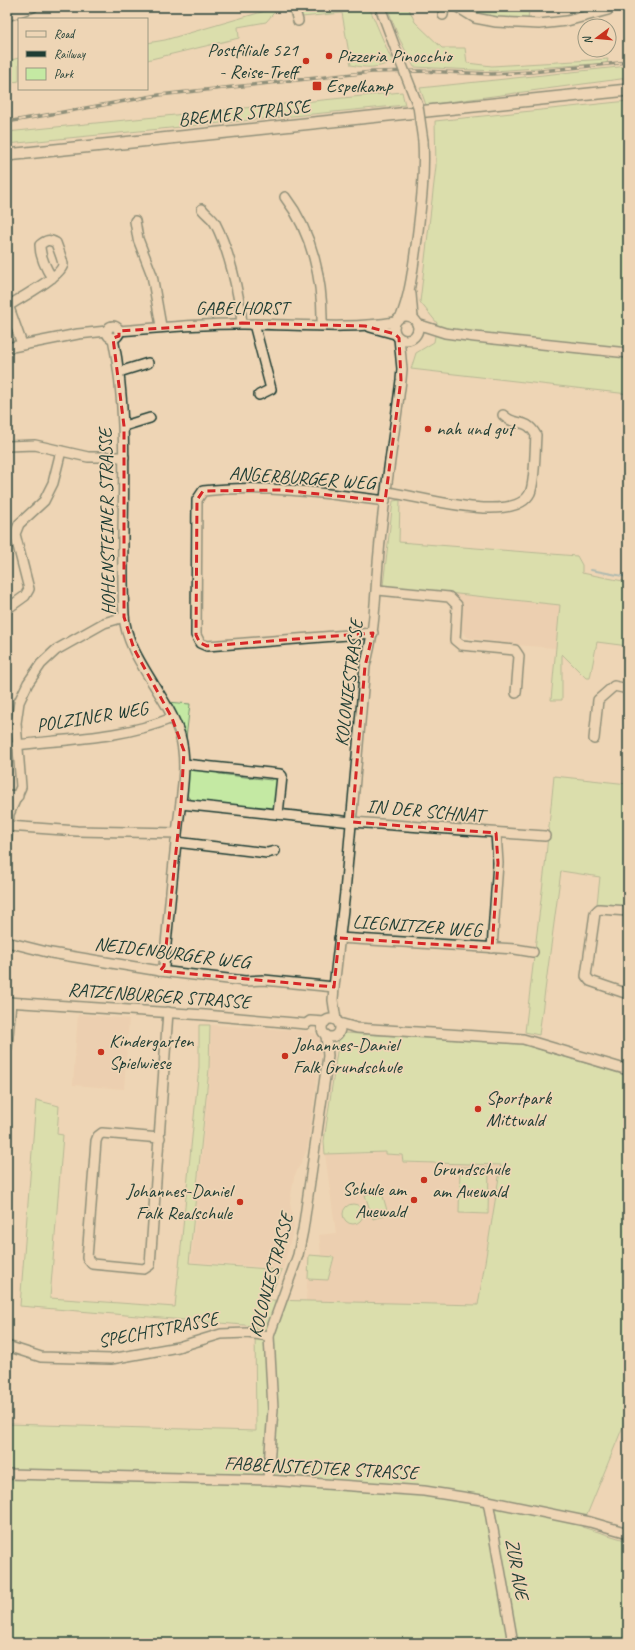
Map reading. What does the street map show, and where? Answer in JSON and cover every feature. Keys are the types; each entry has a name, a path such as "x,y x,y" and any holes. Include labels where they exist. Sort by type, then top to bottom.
{"main road":[{"name":"BREMER STRASSE","path":"7,155 628,90"}],"street":[{"path":"7,16 33,7"},
{"path":"294,7 298,21"},
{"path":"380,7 418,106 423,141 425,168 411,287 415,321 418,328 413,338"},
{"path":"457,7 475,18 496,22 539,24 567,21 608,10"},
{"path":"285,197 297,214 312,253 318,275 322,325"},
{"path":"202,210 214,222 229,261 240,304 242,324"},
{"path":"135,221 138,239 152,275 161,326"},
{"path":"22,344 8,304 52,278"},
{"path":"411,287 398,320 397,336 413,338 445,333 628,353"},
{"path":"398,320 408,316 415,321 445,333"},
{"name":"GABELHORST","path":"7,348 22,344 161,326 254,324 365,326 398,320"},
{"path":"254,324 271,389 259,395"},
{"name":"GABELHORST","path":"365,326 397,336"},
{"name":"HOHENSTEINER STRASSE","path":"113,333 119,372 124,426 124,617 134,649 172,718 181,739 184,764 181,804"},
{"name":"KOLONIESTRASSE","path":"397,336 402,369"},
{"name":"KOLONIESTRASSE","path":"332,1021 330,1007 333,1000 352,822 365,666 373,633 378,590 379,553 402,369 406,348 413,338"},
{"path":"119,372 148,363"},
{"path":"386,496 490,509 520,504 527,498 531,489 536,436 532,428 526,423 509,422 502,415"},
{"path":"124,426 150,418"},
{"path":"7,446 35,445 88,457 124,457"},
{"path":"7,610 25,596 29,589 15,534 20,524 44,501 53,483 61,451"},
{"name":"ANGERBURGER WEG","path":"373,633 212,646 206,646 200,643 196,635 197,500 203,490 222,488 386,496"},
{"path":"378,590 449,597 456,604 455,640 461,645 515,650 519,656 516,693"},
{"path":"7,838 9,814 21,787 21,776 16,745 16,724 19,702 28,683 42,664 56,650 104,622 124,617"},
{"path":"594,738 598,700 614,686 628,688"},
{"name":"POLZINER WEG","path":"16,745 118,733 153,726 172,718"},
{"path":"184,764 280,774 282,776 278,814"},
{"path":"7,794 18,796"},
{"path":"160,971 164,966 176,838 181,804"},
{"name":"IN DER SCHNAT","path":"181,804 352,822 545,836"},
{"path":"8,826 176,838 267,853 275,851"},
{"name":"IN DER SCHNAT","path":"496,833 498,863 497,888"},
{"name":"LIEGNITZER WEG","path":"492,948 497,888"},
{"path":"628,911 599,909 595,913 586,976 590,981 628,994"},
{"name":"LIEGNITZER WEG","path":"339,938 533,952"},
{"name":"NEIDENBURGER WEG","path":"7,942 51,953 160,971 245,981 264,980 334,987"},
{"name":"RATZENBURGER STRASSE","path":"7,1047 9,1002 168,1012 306,1024 331,1034"},
{"path":"160,1138 102,1133 98,1136 96,1141 86,1258 92,1264 144,1269 150,1265 160,1138 168,1012"},
{"name":"RATZENBURGER STRASSE","path":"306,1024 310,1021 332,1021"},
{"path":"331,1034 332,1021"},
{"path":"331,1034 322,1027 332,1021 357,1028 523,1040 628,1070"},
{"path":"331,1034 357,1028"},
{"name":"KOLONIESTRASSE","path":"268,1480 273,1409 269,1336 299,1252 314,1162 331,1034"},
{"name":"SPECHTSTRASSE","path":"7,1346 41,1357 111,1359 178,1347 221,1334 247,1333 269,1336"},
{"name":"FABBENSTEDTER STRASSE","path":"7,1474 268,1480 424,1491 488,1501 590,1522 628,1533"},
{"name":"ZUR AUE","path":"488,1501 513,1643"}],"highlighted area":[{"path":"242,323 365,326 395,334 399,338 401,380 385,501 281,490 203,491 197,500 196,635 200,643 207,646 373,633 365,666 352,822 496,833 498,863 492,948 339,938 334,987 160,971 164,966 181,804 184,751 172,718 134,649 124,617 124,426 113,338 119,336 119,331"}],"shaded area":[{"path":"448,592 560,605 556,648 516,645 469,638 464,634 461,628 461,603 458,598"},
{"name":"Kindergarten Spielwiese","path":"78,1014 129,1019 124,1089 73,1085"},
{"path":"211,1025 306,1031 316,1034 322,1043 307,1150 294,1177 290,1202 294,1227 283,1268 191,1262 210,1069"},
{"name":"Schule am Auewald","path":"379,1152 403,1155 403,1162 501,1165 478,1305 306,1301 309,1255 321,1255 319,1235 336,1233 325,1154 369,1154"}],"green space":[{"path":"279,7 266,22 238,27 239,38 148,60 148,43 165,40"},
{"path":"299,7 369,7 392,61 387,64 372,67 351,65 342,13 302,17"},
{"path":"387,7 408,7 415,22 442,48 465,48 467,63 492,66 608,59 607,63 494,71 414,67 399,38"},
{"path":"466,7 529,7 528,21 477,15"},
{"path":"18,58 18,81 7,83 7,61"},
{"path":"628,66 628,78 426,105 420,88"},
{"path":"402,92 405,105 7,144 7,132"},
{"path":"628,101 628,394 411,369 416,353 434,342 437,323 420,302 436,166 435,121"},
{"path":"400,500 399,542 577,556 582,565 582,573 628,582 628,646 597,642 590,678 586,678 562,654 562,700 551,700 560,605 383,586 393,501"},
{"path":"168,702 190,704 186,738 184,738"},
{"path":"190,769 271,780 275,778 277,780 275,807 272,809 195,802 186,793 188,771"},
{"path":"554,776 628,784 628,818 624,864 628,865 628,906 597,904 600,877 561,871 539,1035 525,1032"},
{"path":"199,1025 210,1025 209,1069 189,1263 282,1270 268,1300 478,1305 501,1165 403,1162 402,1155 386,1154 386,1152 325,1154 324,1141 339,1038 345,1033 522,1044 628,1076 628,1414 582,1527 628,1541 628,1643 517,1643 514,1631 506,1635 507,1643 7,1643 7,1424 256,1431 255,1326 20,1306 36,1100 59,1106 57,1134 63,1135 50,1298 175,1307 199,1067"},
{"path":"460,1167 489,1168 488,1214 459,1213"},
{"path":"381,1189 388,1214 373,1219 365,1195"},
{"path":"353,1204 360,1207 363,1214 360,1221 353,1224 346,1221 343,1214 346,1207"},
{"path":"309,1255 334,1257 328,1280 308,1279"}],"waterway":[{"path":"591,570 628,577"}],"railway":[{"path":"7,122 159,95 372,72 420,71 492,74 532,72 628,62"}],"place":[{"name":"Pizzeria Pinocchio","path":"329,56"},
{"name":"Postfiliale 521 - Reise-Treff","path":"306,61"},
{"name":"Espelkamp","path":"317,86"},
{"name":"nah und gut","path":"428,429"},
{"name":"Kindergarten Spielwiese","path":"101,1052"},
{"name":"Johannes-Daniel Falk Grundschule","path":"285,1056"},
{"name":"Sportpark Mittwald","path":"478,1109"},
{"name":"Grundschule am Auewald","path":"424,1180"},
{"name":"Schule am Auewald","path":"414,1200"},
{"name":"Johannes-Daniel Falk Realschule","path":"240,1202"}]}
